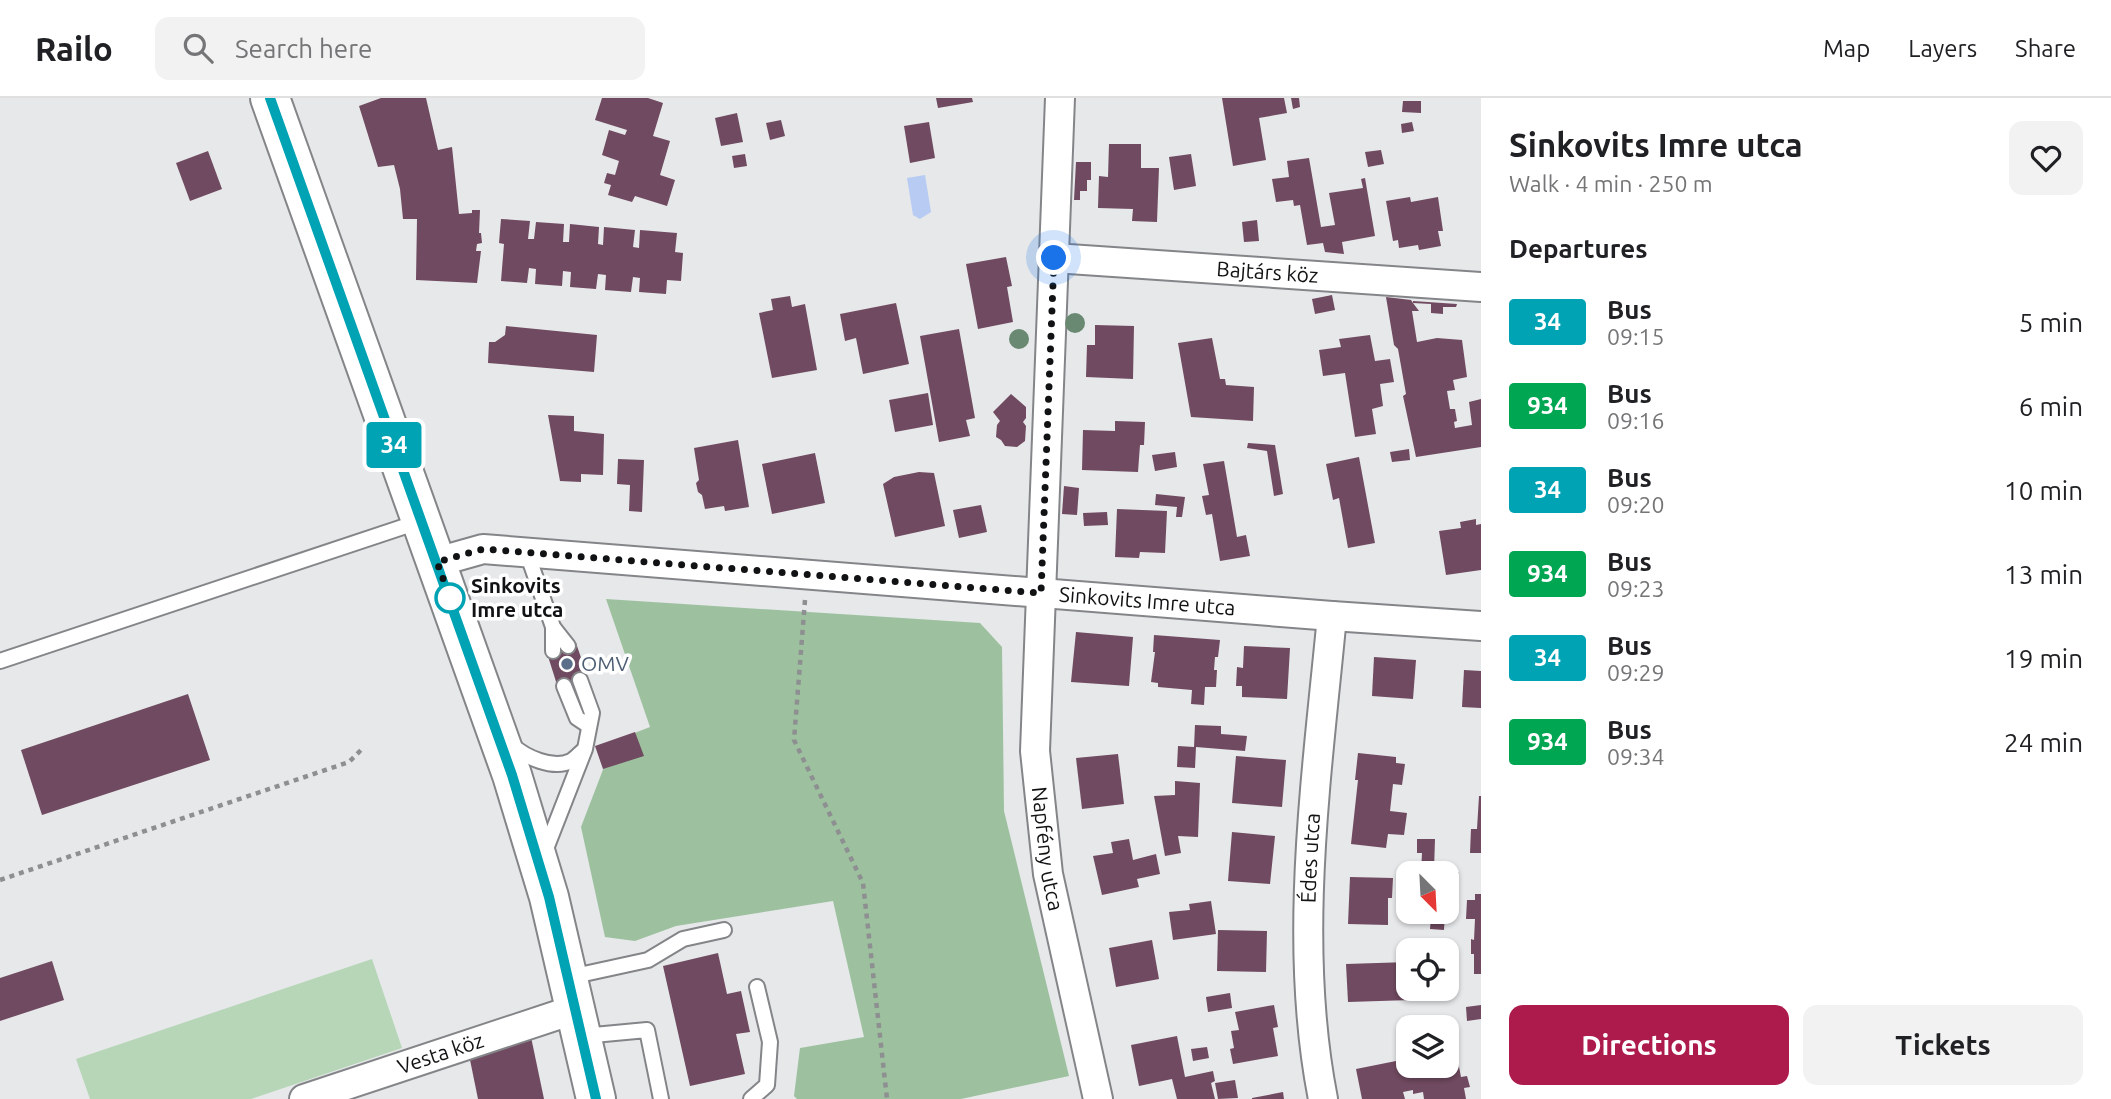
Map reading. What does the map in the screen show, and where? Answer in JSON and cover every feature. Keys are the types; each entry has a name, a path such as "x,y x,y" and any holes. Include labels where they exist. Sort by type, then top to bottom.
{"street":[{"path":"270,98 497,732 540,865 596,1099"},
{"name":"Napfény utca","path":"1060,98 1035,751 1048,874 1098,1099"},
{"name":"Bajtárs köz","path":"1054,258 1481,287"},
{"name":"Sinkovits Imre utca","path":"437,562 483,549 1481,626"},
{"name":"Édes utca","path":"1323,1099 1313,1050 1308,942 1312,839 1332,616"},
{"name":"Vesta köz","path":"304,1099 575,1008"}],"lane":[{"path":"0,661 422,521"},
{"path":"527,553 554,627 568,646"},
{"path":"553,651 554,627"},
{"path":"540,865 585,749 592,713 580,680"},
{"path":"564,686 577,718 589,726"},
{"path":"497,732 524,756 548,763 569,762 585,749"},
{"path":"575,1008 683,939 724,930"},
{"path":"751,1099 767,1084 770,1042 757,987"},
{"path":"575,1008 647,1030 661,1099"}],"path":[{"path":"807,575 793,740 863,883 887,1099"},
{"path":"0,880 349,762 364,747"}],"green space":[{"path":"606,599 980,623 1002,647 1004,811 1069,1076 961,1099 797,1099 794,1096 800,1048 864,1037 833,901 676,926 635,941 605,937 581,827 614,741 650,727"},
{"path":"372,959 402,1048 251,1099 90,1099 76,1059"}],"water":[{"path":"925,175 931,212 920,219 913,215 907,178"}],"building":[{"path":"381,98 426,98 438,150 452,147 459,214 480,210 479,233 482,243 477,244 476,251 481,251 477,283 416,280 417,219 403,219 394,165 378,167 359,106"},
{"path":"602,98 648,98 663,103 653,136 670,141 660,175 675,180 667,206 635,196 632,202 608,195 611,185 604,183 607,173 615,175 619,161 602,155 609,130 625,135 627,130 595,120"},
{"path":"936,98 972,98 973,102 938,108"},
{"path":"1222,98 1284,98 1287,113 1259,118 1266,160 1233,166"},
{"path":"1291,98 1299,98 1300,107 1293,109"},
{"path":"1403,101 1421,101 1421,113 1402,112"},
{"path":"737,113 743,142 721,146 715,118"},
{"path":"781,120 785,136 770,140 766,123"},
{"path":"929,122 935,158 910,163 904,126"},
{"path":"1412,122 1414,131 1402,133 1401,124"},
{"path":"1109,144 1141,144 1141,168 1159,168 1157,222 1132,221 1133,209 1098,208 1099,176 1108,177"},
{"path":"1381,150 1384,164 1368,167 1365,152"},
{"path":"208,151 222,189 190,201 176,163"},
{"path":"745,154 747,166 734,168 732,156"},
{"path":"1191,154 1196,186 1174,190 1169,157"},
{"path":"1309,158 1321,227 1335,225 1329,193 1363,188 1361,179 1365,178 1375,236 1342,242 1344,254 1325,252 1323,243 1307,245 1300,205 1294,206 1293,200 1276,202 1272,179 1289,177 1287,161"},
{"path":"1076,162 1091,162 1091,180 1087,180 1087,191 1080,191 1080,200 1074,200"},
{"path":"1410,197 1411,202 1438,197 1443,231 1438,231 1441,246 1419,250 1418,245 1399,248 1398,240 1393,241 1386,201"},
{"path":"501,219 530,221 528,239 534,239 536,222 564,224 563,242 569,242 570,224 599,227 598,244 603,245 604,227 635,230 633,247 639,248 640,230 677,233 675,252 683,253 681,281 667,280 666,294 639,292 640,278 633,277 631,292 605,290 606,275 598,274 596,289 570,287 571,272 563,271 562,286 535,284 536,269 529,268 527,283 501,281 504,244 499,243"},
{"path":"1257,220 1259,241 1244,242 1242,222"},
{"path":"1006,257 1012,286 1007,287 1013,322 978,329 966,264"},
{"path":"1332,295 1335,310 1315,314 1312,299"},
{"path":"790,296 792,307 805,304 817,370 772,378 759,313 773,310 771,299"},
{"path":"1386,297 1411,300 1419,311 1412,311 1417,342 1437,338 1462,340 1467,377 1453,380 1455,390 1447,391 1450,409 1455,409 1455,428 1472,425 1469,402 1481,399 1481,447 1416,457 1403,396 1406,394 1398,349 1394,345"},
{"path":"896,303 909,364 863,374 856,338 845,341 840,314"},
{"path":"1413,303 1457,304 1456,307 1443,307 1443,314 1431,313 1431,304"},
{"path":"1095,325 1134,326 1133,379 1086,377 1087,345 1095,345"},
{"path":"506,326 597,335 594,372 488,363 489,342 495,342 505,335"},
{"path":"959,329 975,418 966,420 970,436 939,442 920,336"},
{"path":"1370,335 1375,361 1390,359 1394,382 1380,384 1383,406 1372,409 1376,434 1355,437 1345,373 1323,376 1319,350 1341,347 1339,339"},
{"path":"1212,338 1220,379 1225,379 1226,385 1254,387 1253,421 1191,417 1178,343"},
{"path":"928,393 933,425 895,432 889,400"},
{"path":"1011,394 1026,407 1026,418 1023,422 1026,426 1025,441 1017,447 1005,446 996,437 1000,421 993,412"},
{"path":"548,415 574,416 574,431 604,434 603,475 581,474 581,482 560,481"},
{"path":"1115,421 1145,422 1144,445 1140,445 1138,472 1082,470 1083,430 1115,431"},
{"path":"738,440 749,507 725,511 724,506 705,509 696,483 699,480 694,448"},
{"path":"1248,443 1275,445 1283,494 1274,496 1267,451 1247,448"},
{"path":"1409,449 1410,460 1392,462 1390,452"},
{"path":"1175,452 1177,467 1155,471 1152,455"},
{"path":"815,453 825,503 772,514 762,464"},
{"path":"1359,457 1375,543 1348,548 1339,498 1333,500 1326,464"},
{"path":"618,459 644,460 642,512 629,511 630,485 617,484"},
{"path":"1224,461 1237,537 1246,535 1250,556 1220,561 1212,514 1206,515 1202,496 1209,495 1203,464"},
{"path":"919,472 934,473 945,526 895,537 883,484 894,477"},
{"path":"1064,486 1079,488 1077,515 1062,514"},
{"path":"1156,494 1185,497 1182,517 1176,517 1177,507 1155,505"},
{"path":"981,505 987,532 959,538 953,510"},
{"path":"1117,509 1167,511 1165,553 1140,552 1139,558 1115,557"},
{"path":"1107,512 1108,525 1084,526 1083,513"},
{"path":"1476,519 1476,525 1481,524 1481,570 1446,575 1439,531 1461,528 1460,522"},
{"path":"1076,632 1133,637 1129,686 1071,682"},
{"path":"1154,635 1220,640 1218,657 1215,657 1216,687 1205,687 1204,705 1191,704 1192,690 1158,687 1158,683 1151,682"},
{"path":"576,643 588,678 558,688 547,653"},
{"path":"1244,646 1290,648 1287,699 1242,697 1242,686 1236,686 1237,667 1243,668"},
{"path":"1374,657 1416,660 1413,699 1372,696"},
{"path":"1464,670 1481,671 1481,708 1462,707"},
{"path":"188,694 210,760 42,815 21,750"},
{"path":"1195,725 1221,726 1221,734 1247,736 1245,751 1196,747 1195,768 1177,767 1178,746 1194,747"},
{"path":"635,732 644,756 603,769 595,746"},
{"path":"1358,753 1396,757 1396,763 1405,764 1402,785 1393,784 1390,811 1407,813 1404,835 1388,834 1386,848 1351,844"},
{"path":"1118,754 1124,804 1082,809 1076,758"},
{"path":"1236,756 1286,760 1282,807 1232,803"},
{"path":"1175,781 1200,783 1198,837 1178,836 1181,853 1165,856 1154,796 1175,795"},
{"path":"1479,796 1481,853 1470,853 1471,829 1477,829"},
{"path":"1232,832 1275,836 1270,884 1228,881"},
{"path":"1129,839 1133,860 1156,854 1160,874 1137,879 1139,887 1102,895 1093,856 1113,853 1111,842"},
{"path":"1417,839 1435,839 1434,861 1422,861 1422,853 1417,853"},
{"path":"1350,877 1393,878 1392,898 1388,898 1388,925 1348,924"},
{"path":"1475,894 1481,894 1481,974 1474,974 1474,954 1471,954 1475,919 1466,919 1467,900 1475,900"},
{"path":"1211,901 1216,934 1173,940 1169,912 1190,910 1189,904"},
{"path":"1430,924 1444,924 1444,930 1430,929"},
{"path":"1218,930 1267,931 1266,972 1217,971"},
{"path":"1152,940 1159,979 1116,987 1109,948"},
{"path":"718,953 727,994 741,991 750,1032 736,1034 745,1074 690,1086 663,966"},
{"path":"52,961 64,1000 0,1021 0,978"},
{"path":"1396,962 1396,1000 1348,1002 1346,964"},
{"path":"1230,993 1232,1008 1208,1012 1206,997"},
{"path":"1274,1005 1278,1027 1273,1028 1278,1056 1233,1064 1231,1031 1239,1030 1235,1012"},
{"path":"1481,1005 1481,1019 1467,1021 1466,1007"},
{"path":"1177,1036 1185,1077 1213,1071 1215,1081 1211,1083 1215,1099 1177,1099 1172,1079 1139,1086 1131,1045"},
{"path":"531,1037 544,1099 478,1099 468,1050"},
{"path":"1207,1047 1209,1058 1193,1061 1191,1049"},
{"path":"1396,1061 1396,1078 1459,1078 1459,1066 1461,1077 1467,1076 1470,1087 1464,1088 1466,1099 1424,1099 1423,1092 1413,1094 1413,1090 1403,1092 1405,1099 1362,1099 1356,1069"},
{"path":"1235,1080 1238,1098 1218,1099 1215,1083"},
{"path":"1283,1092 1284,1099 1252,1099 1252,1098"}],"bus line":[{"name":"34","path":"270,98 512,775 549,897 596,1099"}],"place":[{"name":"Sinkovits Imre utca","path":"450,598"},
{"name":"OMV","path":"567,664"}],"route":[{"path":"450,598 453,606 437,562 483,549 1041,593 1054,258"}]}
